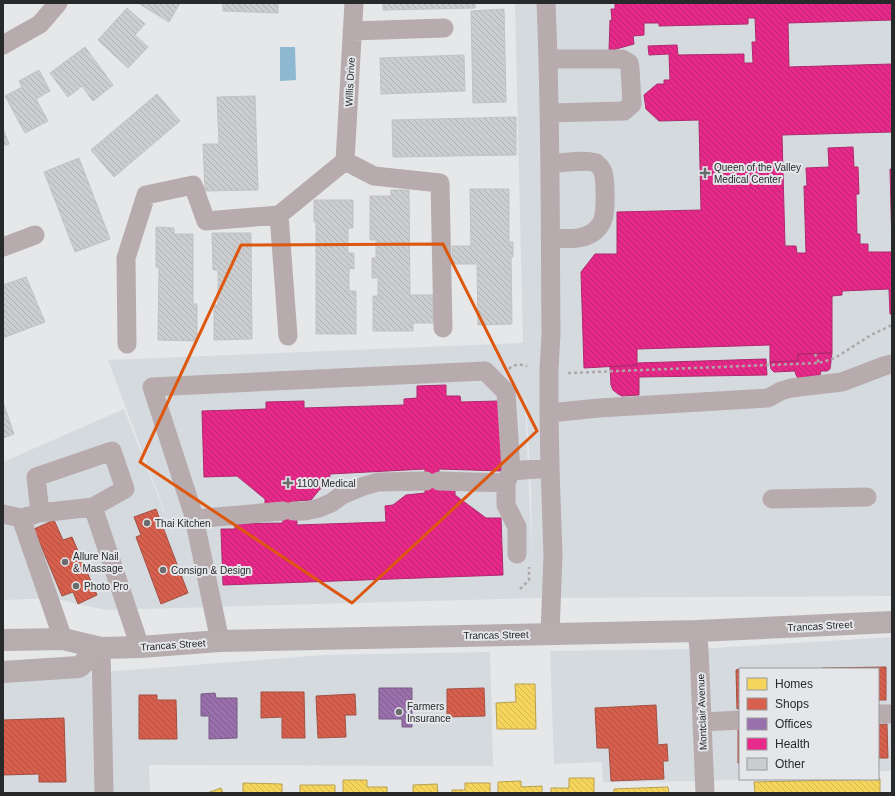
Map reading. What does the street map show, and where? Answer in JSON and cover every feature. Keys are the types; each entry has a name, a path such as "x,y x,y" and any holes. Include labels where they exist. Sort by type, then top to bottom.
{"main road":[{"name":"Trancas Street","path":"3,640 63,639 101,648 140,647 220,641 697,631 892,622"},
{"path":"3,672 79,667 101,648"}],"street":[{"path":"3,45 40,24 58,3"},
{"name":"Willis Drive","path":"345,161 354,3"},
{"path":"546,3 550,113 551,335 549,413 553,555 550,634"},
{"path":"352,31 444,28"},
{"path":"549,59 622,59 629,63 632,104 624,110 550,113"},
{"path":"127,344 126,258 146,196 193,185 206,221 279,215 345,161 374,176 440,183 443,328"},
{"path":"550,164 590,161 599,166 603,170 605,208 603,219 599,227 593,233 576,238 550,238"},
{"path":"279,215 288,336"},
{"path":"3,248 35,235"},
{"path":"549,413 599,408 768,398 781,391 792,388 842,382 892,364"},
{"path":"220,641 194,519 152,387 485,371 506,392 508,477 506,505 517,527 517,554"},
{"path":"40,513 36,477 112,451 125,489 93,507 40,513 12,516 63,639"},
{"path":"194,519 304,511 319,508 342,495 378,482 508,477 550,468"},
{"path":"772,500 867,497"},
{"path":"93,507 140,647"},
{"name":"Montclair Avenue","path":"697,631 703,722 705,793"},
{"path":"101,648 104,793"},
{"path":"879,714 892,714"},
{"path":"703,722 739,720"}],"path":[{"path":"568,373 819,363 835,358 872,335 892,325"},
{"path":"815,354 819,363"},
{"path":"506,371 511,367 520,364 527,366"}],"highlighted area":[{"path":"443,244 537,431 352,603 140,462 241,245"}],"shaded area":[{"name":"Queen of the Valley Medical Center","path":"515,3 892,3 892,596 534,598 106,610 54,598 3,600 3,462 124,409 182,558 108,360 523,343","holes":["526,399 531,491 532,558"]},
{"path":"892,637 892,771 879,771 879,668 739,668 739,779 603,782 602,762 554,764 550,651 699,649"},
{"path":"490,652 493,766 149,765 150,793 3,793 3,674 103,672 324,655"}],"water":[{"path":"280,47 295,47 296,80 280,81"}],"building: Homes":[{"path":"515,684 535,684 536,729 497,729 496,703 516,702"},
{"path":"569,778 594,778 594,793 551,793 551,788 569,788"},
{"path":"343,780 367,780 367,787 387,787 387,793 343,793"},
{"path":"879,780 880,793 755,793 754,782"},
{"path":"521,781 521,787 542,786 542,793 498,793 498,782"},
{"path":"243,783 282,784 282,793 243,793"},
{"path":"465,783 490,783 490,793 452,793 452,790 465,790"},
{"path":"437,784 438,793 413,793 413,785"},
{"path":"300,785 335,785 335,793 300,793"},
{"path":"668,787 669,793 614,793 614,789"},
{"path":"221,788 223,793 207,793"}],"building: Shops":[{"path":"156,509 188,593 161,604 136,537 141,535 134,517"},
{"path":"54,520 63,540 72,537 97,595 78,604 73,592 62,596 34,529"},
{"path":"886,667 886,700 879,700 879,668 822,668"},
{"path":"739,669 739,708 737,709 736,670"},
{"path":"484,688 485,716 447,717 447,689"},
{"path":"261,692 304,692 305,738 282,738 282,717 261,718"},
{"path":"355,694 356,715 345,715 346,737 318,738 316,696"},
{"path":"139,695 157,695 157,700 176,700 177,739 139,739"},
{"path":"656,705 658,745 667,744 668,761 663,761 664,779 611,781 609,748 597,748 595,708"},
{"path":"64,718 66,782 39,782 39,774 3,775 3,720"},
{"path":"887,724 888,758 879,758 879,725"},
{"path":"738,728 739,728 739,763"}],"building: Offices":[{"path":"379,688 412,688 412,727 402,727 402,719 379,719"},
{"path":"215,693 216,698 237,698 237,738 209,739 209,716 201,716 201,694"}],"building: Health":[{"path":"615,3 892,3 892,20 788,23 789,67 892,64 892,132 782,135 785,246 796,246 797,253 806,253 804,186 807,186 806,168 829,167 828,148 853,147 854,167 858,167 859,194 856,194 857,234 860,234 860,244 868,244 868,252 892,252 892,314 890,314 889,289 842,291 842,295 832,296 832,353 798,354 798,361 770,362 770,345 637,349 637,365 584,368 581,272 595,254 617,254 617,212 701,210 699,120 659,121 646,109 644,95 657,84 664,84 664,80 670,80 669,54 649,55 648,46 677,45 678,55 744,54 744,63 753,63 752,42 756,42 755,18 748,18 748,24 659,26 659,23 644,23 644,35 633,36 634,44 609,51 610,20 612,21 611,9 615,9"},
{"path":"890,169 892,169 892,247"},
{"path":"832,353 830,369 827,371 821,371 820,375 798,378 795,371 774,372 771,369 770,362 798,361 798,354"},
{"path":"766,359 767,375 639,377 639,395 622,396 613,390 611,385 610,367 637,365 637,363"},
{"name":"1100 Medical","path":"446,385 446,396 460,396 461,402 499,401 502,471 439,469 439,488 455,488 455,495 486,518 501,518 503,575 223,585 221,529 235,529 235,524 283,523 282,505 265,506 265,499 237,476 204,477 202,411 266,409 266,402 304,401 304,408 404,405 404,399 417,398 417,386","holes":["425,469 425,493 406,495 393,505 385,506 386,522 297,525 296,501 311,500 320,489 329,486 330,474"]}],"building: Other":[{"path":"138,3 180,3 169,22"},
{"path":"223,3 278,3 278,13 223,11"},
{"path":"383,3 475,3 475,8 383,10"},
{"path":"127,8 145,24 135,35 148,47 128,68 98,40"},
{"path":"504,9 506,102 473,103 471,11"},
{"path":"85,47 113,85 93,101 82,86 68,97 50,73"},
{"path":"464,55 465,91 381,94 380,58"},
{"path":"39,70 50,91 36,99 48,121 25,133 5,96 22,87 19,81"},
{"path":"157,94 180,121 114,177 91,150"},
{"path":"255,96 258,190 205,191 203,144 219,144 217,97"},
{"path":"516,117 516,155 393,157 392,120"},
{"path":"3,129 9,144 3,146"},
{"path":"79,158 110,239 75,252 44,172"},
{"path":"470,189 509,189 509,242 513,242 513,257 511,257 512,324 478,325 477,264 452,264 452,246 471,246"},
{"path":"391,190 409,190 410,295 433,295 433,323 413,323 413,331 373,331 373,296 378,296 378,278 372,278 372,258 376,258 376,240 370,240 370,196 391,196"},
{"path":"314,200 353,200 353,228 348,228 348,253 354,253 354,269 349,268 349,291 356,291 356,334 316,334 316,222 314,222"},
{"path":"156,227 174,228 174,234 193,234 193,304 197,304 197,341 158,340 159,267 156,267"},
{"path":"212,233 251,233 252,339 214,340 214,305 218,305 218,270 213,270"},
{"path":"26,277 45,322 3,338 3,285"},
{"path":"3,402 14,434 3,438"}],"place":[{"name":"Queen of the Valley Medical Center","path":"705,173"},
{"name":"1100 Medical","path":"288,483"},
{"name":"Thai Kitchen","path":"147,523"},
{"name":"Allure Nail & Massage","path":"65,562"},
{"name":"Consign & Design","path":"163,570"},
{"name":"Photo Pro","path":"76,586"},
{"name":"Farmers Insurance","path":"399,712"}]}
